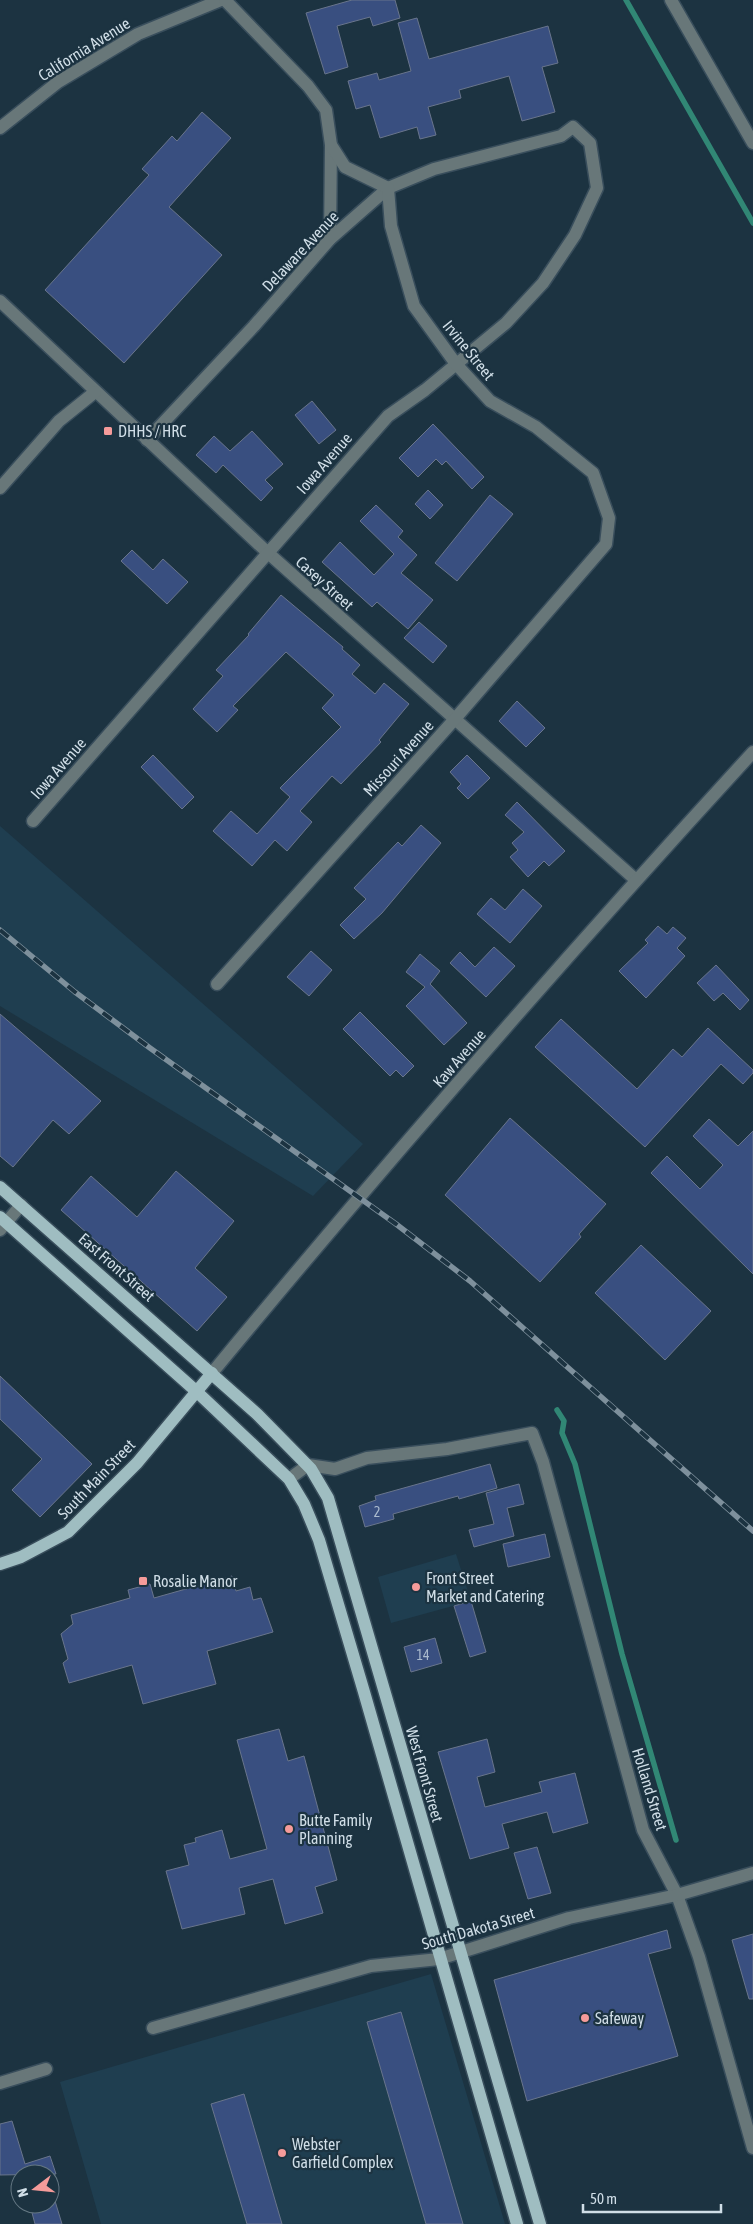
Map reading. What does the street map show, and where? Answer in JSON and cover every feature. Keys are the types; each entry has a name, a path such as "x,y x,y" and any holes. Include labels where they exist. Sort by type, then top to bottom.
{"main road":[{"name":"East Front Street","path":"0,1187 212,1373"},
{"path":"2,1223 196,1391 289,1479 304,1504 319,1540 517,2224"},
{"name":"Kaw Avenue","path":"196,1391 212,1373"},
{"name":"West Front Street","path":"212,1373 308,1465 328,1498 540,2224"},
{"name":"South Main Street","path":"0,1564 21,1557 68,1532 137,1463 196,1391"}],"street":[{"name":"California Avenue","path":"0,128 58,82 130,39 223,0"},
{"path":"223,0 308,86 326,110 331,146 330,239"},
{"path":"671,0 753,143"},
{"name":"Delaware Avenue","path":"147,440 254,326 330,239 388,188 434,169 561,136 573,127"},
{"name":"Iowa Avenue","path":"33,821 388,416 425,390 512,317 543,283 575,235 597,188 590,143 573,127"},
{"path":"331,146 346,167 388,188"},
{"name":"Irvine Street","path":"388,188 391,226 414,306 456,364 490,401 536,427 594,473 609,518 606,544 600,552"},
{"name":"Casey Street","path":"0,301 267,552 636,880"},
{"path":"0,488 59,421 95,392"},
{"name":"Missouri Avenue","path":"217,984 454,720 600,552"},
{"name":"Kaw Avenue","path":"212,1373 329,1231 636,880 753,752"},
{"path":"2,1223 21,1205"},
{"name":"Holland Street","path":"308,1465 335,1468 368,1458 448,1449 532,1433 543,1462 643,1830 677,1895 699,1957 753,2148"},
{"path":"289,1479 308,1465"},
{"name":"South Dakota Street","path":"153,2028 371,1966 439,1959 569,1918 677,1895 753,1873"},
{"path":"0,2083 46,2069"}],"shaded area":[{"path":"0,826 363,1144 313,1196 0,1006"},
{"path":"456,1554 471,1601 391,1623 378,1577"},
{"name":"Webster Garfield Complex","path":"431,1974 505,2224 101,2224 60,2082"}],"building":[{"path":"352,0 395,0 400,18 373,26 370,17 337,26 348,67 325,74 306,13"},
{"path":"417,18 429,59 548,26 558,63 542,67 555,112 522,121 509,76 459,90 461,98 428,107 436,135 420,139 417,127 380,138 370,105 356,109 348,81 377,73 379,80 411,71 398,23"},
{"path":"202,112 231,138 169,207 222,255 124,363 45,290 149,175 142,169 172,136 177,141"},
{"path":"312,401 336,430 319,444 295,415"},
{"path":"433,424 484,477 472,489 446,461 442,465 436,459 418,477 399,458"},
{"path":"252,431 283,464 265,480 273,488 261,501 223,465 216,473 196,455 214,436 230,451"},
{"path":"428,490 443,505 430,519 415,504"},
{"path":"490,495 513,514 457,581 435,563"},
{"path":"376,505 403,531 398,537 417,555 401,573 433,600 408,629 377,602 372,607 322,562 340,542 374,575 394,554 360,521"},
{"path":"132,550 153,570 163,559 188,582 167,604 121,561"},
{"path":"281,595 343,647 342,649 360,665 352,674 375,694 384,683 409,704 379,740 381,742 341,784 332,776 300,811 312,822 287,851 275,840 252,866 213,831 231,811 257,834 290,797 280,788 341,727 322,708 334,695 286,652 233,706 238,710 217,732 193,709 223,676 216,670 249,635"},
{"path":"419,622 447,646 433,663 404,638"},
{"path":"517,701 545,728 526,747 499,721"},
{"path":"153,755 194,797 182,809 141,767"},
{"path":"467,755 490,778 468,799 457,788 461,784 450,772"},
{"path":"517,802 565,851 549,866 544,861 528,877 510,857 518,850 512,843 524,832 505,815"},
{"path":"421,825 441,843 382,913 354,939 340,925 366,899 354,888 398,842 402,846"},
{"path":"523,889 542,906 510,943 477,914 491,898 505,910"},
{"path":"658,926 667,934 673,927 686,938 677,948 685,956 646,998 619,971 648,943 645,940"},
{"path":"494,947 515,966 486,997 450,963 460,952 475,967"},
{"path":"311,951 332,970 309,996 287,977"},
{"path":"420,954 440,971 430,984 467,1023 444,1045 406,1006 425,987 406,972"},
{"path":"716,965 749,1000 740,1010 723,993 714,1001 697,983"},
{"path":"360,1012 414,1066 403,1077 396,1070 390,1076 343,1029"},
{"path":"0,1014 101,1101 69,1134 53,1120 13,1167 0,1156"},
{"path":"561,1019 637,1089 673,1049 682,1057 708,1028 753,1070 753,1073 743,1084 721,1064 645,1147 535,1047"},
{"path":"510,1118 606,1204 579,1234 581,1237 540,1282 445,1195"},
{"path":"709,1119 738,1146 753,1131 753,1274 651,1173 667,1156 700,1189 723,1165 693,1136"},
{"path":"176,1171 234,1221 195,1268 227,1297 197,1331 61,1210 91,1176 137,1217"},
{"path":"641,1245 711,1311 665,1360 595,1293"},
{"path":"0,1376 92,1464 40,1517 12,1490 42,1459 0,1419"},
{"path":"490,1464 497,1488 459,1499 458,1496 393,1514 394,1519 365,1527 359,1506 376,1500 375,1496"},
{"path":"519,1484 524,1504 507,1508 514,1536 474,1547 469,1530 494,1524 486,1493"},
{"path":"545,1534 550,1557 508,1567 503,1544"},
{"path":"232,1576 236,1591 250,1587 253,1600 261,1598 273,1632 207,1651 216,1684 143,1704 132,1665 69,1683 63,1663 68,1659 61,1634 73,1624 71,1615 130,1598 128,1590 150,1584 154,1598"},
{"path":"471,1601 486,1652 470,1657 454,1606"},
{"path":"435,1638 442,1663 411,1672 404,1647"},
{"name":"Butte Family Planning","path":"279,1729 288,1761 304,1756 337,1880 315,1887 323,1913 285,1924 273,1879 239,1888 245,1914 182,1929 166,1871 189,1865 184,1845 196,1842 195,1838 222,1830 230,1859 267,1849 237,1740"},
{"path":"487,1739 495,1772 477,1777 485,1807 542,1792 539,1782 575,1773 588,1823 553,1833 547,1812 502,1824 509,1848 470,1859 438,1752"},
{"path":"537,1847 551,1893 528,1899 514,1853"},
{"name":"Safeway","path":"667,1930 671,1948 648,1954 678,2056 527,2101 494,1980"},
{"path":"753,1934 753,1999 749,1999 732,1940"},
{"path":"401,2012 463,2224 426,2224 367,2022"},
{"path":"244,2094 282,2224 247,2224 211,2104"},
{"path":"12,2121 25,2164 10,2164 10,2175 0,2175 0,2124"},
{"path":"50,2156 53,2164 25,2164"},
{"path":"32,2214 59,2214 62,2224 35,2224"}],"waterway":[{"path":"626,0 753,223"},
{"path":"557,1410 564,1421 562,1433 575,1464 622,1654 676,1840"}],"railway":[{"path":"0,930 75,992 396,1224 470,1281 753,1531"}],"place":[{"name":"DHHS / HRC","path":"108,431"},
{"name":"Rosalie Manor","path":"143,1581"},
{"name":"Front Street Market and Catering","path":"416,1587"},
{"name":"Butte Family Planning","path":"289,1829"},
{"name":"Safeway","path":"585,2018"},
{"name":"Webster Garfield Complex","path":"282,2153"}]}
